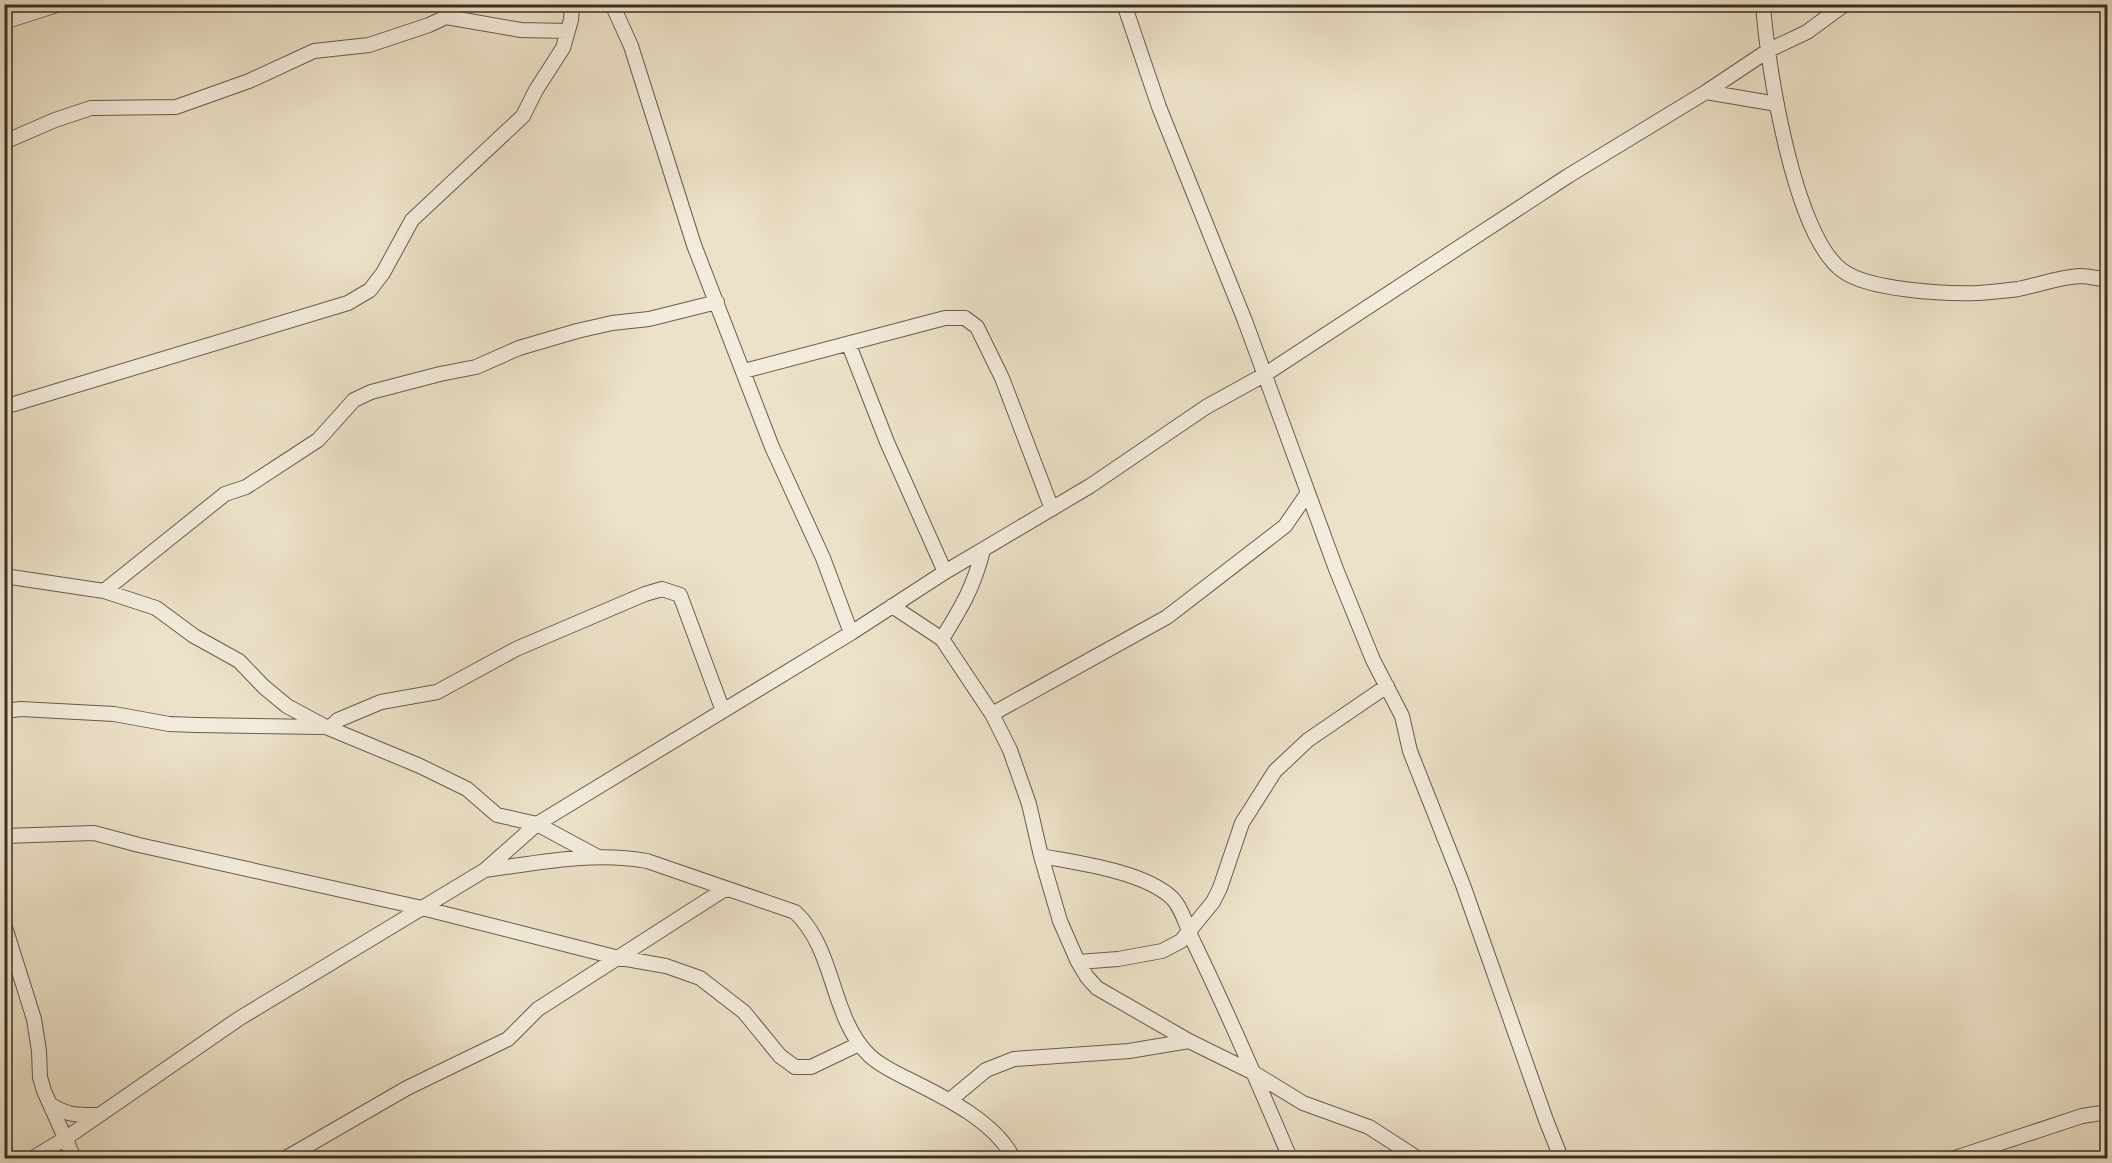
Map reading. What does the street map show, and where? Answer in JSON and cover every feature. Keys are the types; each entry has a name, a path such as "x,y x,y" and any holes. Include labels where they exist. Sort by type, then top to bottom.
{"street":[{"path":"4,22 60,4"},
{"path":"4,407 348,303 370,290 383,273 412,220 523,116 536,90 563,48 572,4"},
{"path":"612,4 631,46 694,245 772,447 824,558 850,633"},
{"path":"1124,4 1167,127 1245,321 1368,650 1402,716 1410,751 1462,885 1545,1120 1562,1158"},
{"path":"1763,4 1778,104 1793,176 1814,234 1828,258 1843,272 1868,282 1924,291 1977,293 2018,289 2055,279 2082,276 2108,280"},
{"path":"33,1158 66,1138 240,1018 485,870 537,824 850,633 945,572 1052,509 1206,407 1264,375 1568,176 1706,92 1769,50 1807,32 1845,4"},
{"path":"4,141 91,108 176,106 249,81 314,51 369,45 446,17 521,30 568,31"},
{"path":"1706,92 1778,104"},
{"path":"104,591 225,494 246,487 318,441 354,400 371,392 476,367 519,348 577,331 612,323 624,324 649,319 717,302"},
{"path":"744,371 945,318 965,318 977,327 1002,378 1052,509"},
{"path":"849,345 887,442 945,572"},
{"path":"992,714 1167,616 1285,526 1308,494"},
{"path":"942,639 968,597 978,573 983,550"},
{"path":"4,576 104,591 156,608 194,636 239,661 264,687 287,706 328,727 420,766 467,789 497,815 537,824 598,857"},
{"path":"4,711 21,709 114,714 168,724 328,727 338,720 381,702 438,692 516,649 645,594 662,589 680,595 723,711"},
{"path":"892,606 942,639 992,714 1010,750 1029,804 1060,921 1078,962 1097,988 1189,1041 1254,1073 1303,1103 1369,1127 1417,1158"},
{"path":"1078,962 1118,959 1162,951 1181,941 1216,895 1242,823 1275,771 1308,740 1387,686"},
{"path":"4,836 94,833 422,908 615,957 666,966 700,978 744,1012 780,1056 795,1067 811,1067 859,1044"},
{"path":"1041,855 1109,869 1144,881 1172,897 1180,909 1234,1028 1290,1158"},
{"path":"485,870 598,857 626,857 647,861 795,912 814,936 842,1009 859,1044 872,1058 950,1100 995,1133 1009,1149 1013,1158"},
{"path":"285,1158 407,1088 508,1039 538,1009 615,957 725,889"},
{"path":"4,924 31,1007 39,1051 40,1077 74,1158"},
{"path":"950,1100 986,1070 1014,1059 1129,1051 1189,1041"},
{"path":"51,1106 64,1113 99,1115"},
{"path":"1955,1158 2082,1116 2108,1112"}]}
